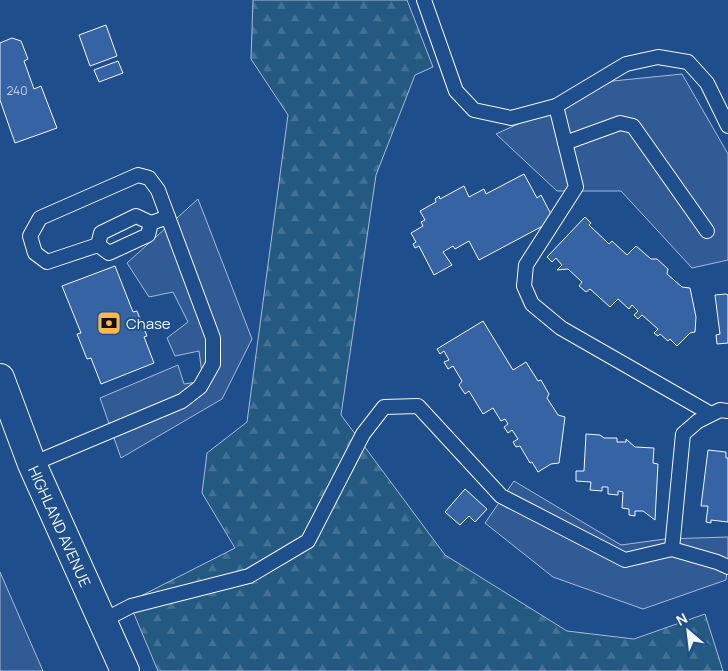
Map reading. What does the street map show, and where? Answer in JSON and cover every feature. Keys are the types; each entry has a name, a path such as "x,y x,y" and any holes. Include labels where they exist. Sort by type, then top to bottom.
{"highway":[{"name":"HIGHLAND AVENUE","path":"0,378 32,464 125,671"}],"lane":[{"path":"424,0 456,91 474,110 511,118 556,106 626,64 658,57 688,62 707,83 728,126"},
{"path":"556,106 576,187 526,266 524,286 532,304 561,328 711,414"},
{"path":"565,143 620,123 633,126 707,231"},
{"path":"32,464 182,401 200,387 213,364 213,338 158,190 149,178 138,175 40,218 30,236 35,253 47,262 98,245"},
{"path":"98,245 101,233 136,216 152,223 168,217"},
{"path":"98,245 109,253 148,235 152,223"},
{"path":"102,621 131,606 249,576 308,541 363,434 384,407 418,406 501,496 625,560 672,549 728,567"},
{"path":"672,549 683,434 698,421 711,414 720,410 728,411"}],"green space":[{"path":"253,0 407,0 433,67 415,75 376,175 341,415 445,555 567,631 634,639 705,614 723,671 158,671 129,602 235,548 202,493 207,453 247,422 288,115 251,59"}],"shaded area":[{"path":"682,74 728,154 728,260 692,268 621,191 557,191 496,134 613,81"},
{"path":"198,199 252,339 222,399 121,458 100,398 178,365 184,384 203,381 199,351 175,356 167,338 188,322 173,292 149,297 127,263"},
{"path":"514,481 621,545 665,539 728,537 726,580 643,609 553,577 485,523"},
{"path":"0,572 43,671 0,671"}],"building":[{"path":"106,25 117,56 90,66 79,35"},
{"path":"12,38 21,41 28,59 24,61 34,89 41,86 57,128 15,143 0,100 0,43"},
{"path":"118,61 123,73 99,82 94,70"},
{"path":"524,174 537,198 541,195 554,220 479,260 469,241 455,249 453,246 443,252 452,265 434,275 419,246 415,248 413,244 416,242 411,233 423,226 421,222 425,220 420,211 436,202 435,199 439,196 440,199 464,186 469,197 484,189 486,194"},
{"path":"585,217 591,223 589,225 609,244 612,241 627,255 636,246 651,259 657,259 668,269 667,274 682,287 690,288 696,317 695,332 690,333 677,346 670,339 668,341 660,334 658,336 654,333 658,329 642,315 638,319 634,315 638,311 632,305 629,309 618,299 610,307 590,289 586,292 579,286 582,282 568,269 557,270 562,265 556,258 552,262 547,257"},
{"name":"Chase","path":"115,266 133,312 137,311 147,336 144,337 154,363 101,384 91,358 87,359 77,334 81,333 62,286"},
{"path":"715,295 728,295 728,343 717,344 716,335 720,334"},
{"path":"483,321 513,370 526,362 538,381 541,380 549,394 547,398 558,415 565,417 559,463 551,464 538,472 520,446 516,447 513,442 518,439 512,430 508,433 504,427 508,424 505,419 501,421 493,408 483,414 469,391 465,394 459,385 462,381 453,366 448,369 444,362 449,360 444,351 440,354 437,349"},
{"path":"586,434 600,435 604,438 617,438 617,442 626,442 626,439 635,447 654,448 653,463 658,464 655,520 643,511 635,511 635,516 629,515 629,509 622,508 623,492 618,491 618,495 608,494 608,487 602,487 602,491 590,490 591,482 576,481 576,471 584,471"},
{"path":"708,450 726,452 726,458 728,458 728,522 711,520 711,523 706,522 708,506 701,506"},
{"path":"465,489 487,509 475,522 469,516 460,525 445,512"}],"place":[{"name":"Chase","path":"109,323"}]}
